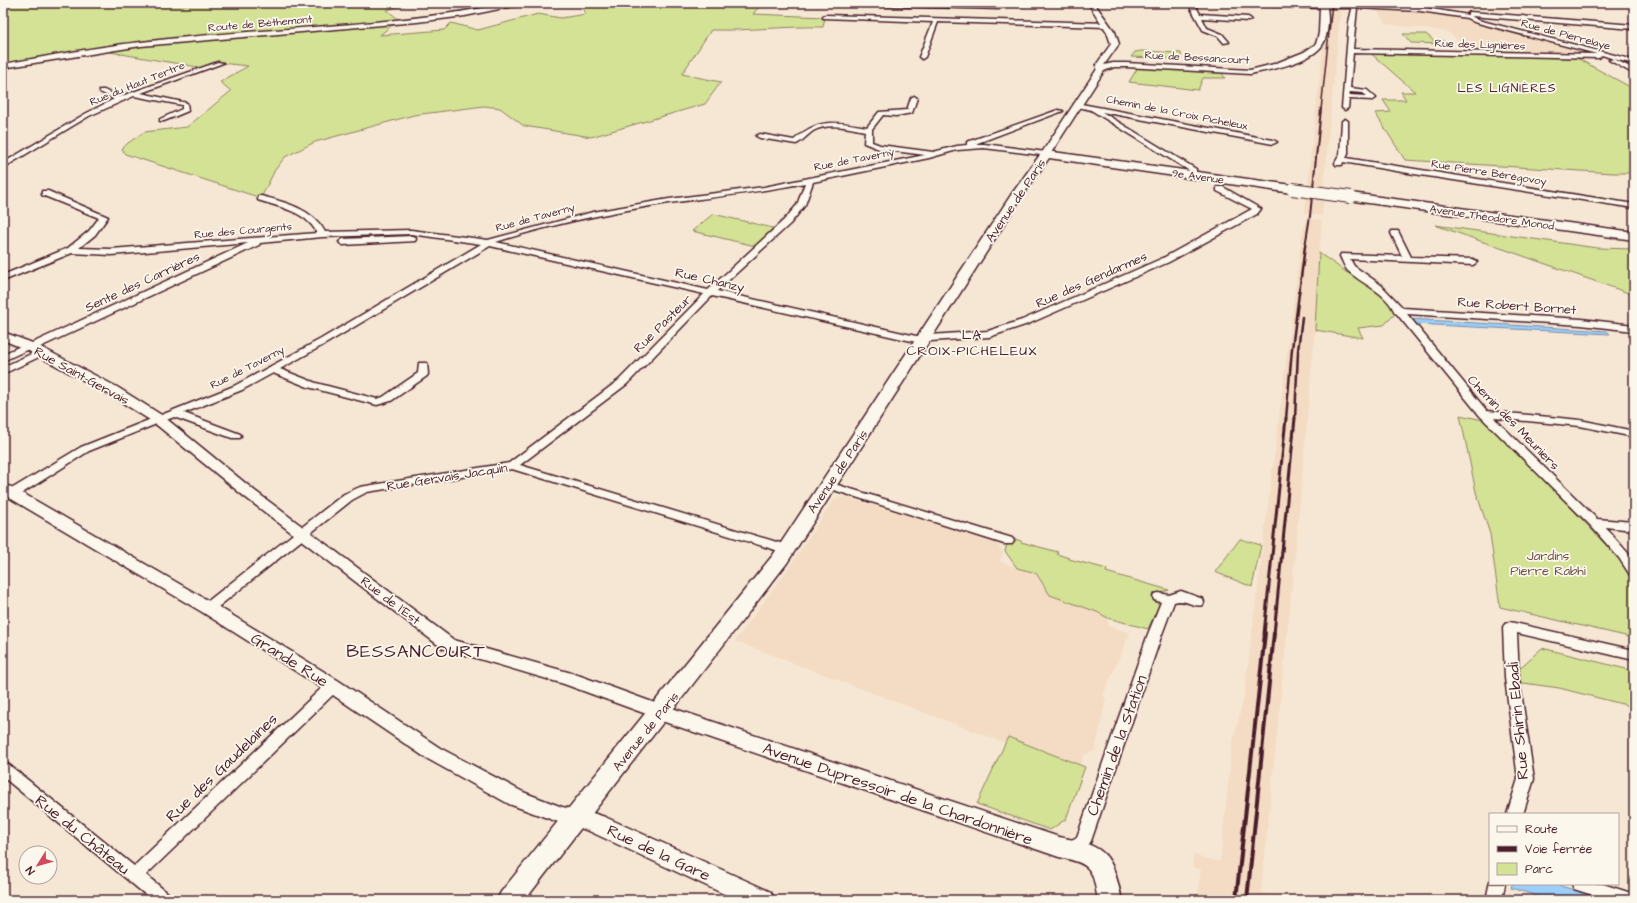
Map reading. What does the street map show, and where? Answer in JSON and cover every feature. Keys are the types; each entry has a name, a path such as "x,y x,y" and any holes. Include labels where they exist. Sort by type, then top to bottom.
{"main road":[{"name":"9e Avenue","path":"1046,154 1351,197"},
{"name":"Avenue de Paris","path":"510,900 741,610 786,549 837,488 924,339 1046,154"},
{"name":"Avenue Théodore Monod","path":"1351,197 1634,236"},
{"name":"Avenue Dupressoir de la Chardonnière","path":"660,712 1059,847 1084,854 1098,862 1104,871 1110,900"},
{"name":"Rue de la Gare","path":"577,817 597,824 762,900"}],"street":[{"name":"Route de Béthemont","path":"3,66 141,44 433,18 519,3"},
{"path":"856,3 998,5 1006,23"},
{"path":"1091,3 1106,25"},
{"path":"1190,3 1205,29 1220,35 1226,42"},
{"path":"1239,3 1401,5 1470,15 1634,27"},
{"path":"1422,8 1428,7 1428,3"},
{"name":"Rue de Bessancourt","path":"1101,69 1113,65 1124,65 1250,72 1260,70 1301,57 1318,47 1322,39 1324,12 1320,4"},
{"path":"1345,108 1352,22 1350,5"},
{"name":"Rue de Pierrelaye","path":"1470,15 1476,21 1634,62"},
{"path":"1198,16 1248,19"},
{"path":"825,17 1106,25"},
{"path":"922,57 936,21"},
{"name":"Avenue de Paris","path":"1046,154 1101,69 1100,65 1115,44 1111,32 1106,25"},
{"name":"Rue des Lignières","path":"1350,51 1607,56"},
{"path":"1607,56 1634,56"},
{"path":"1607,56 1634,72"},
{"name":"Rue de Bessancourt","path":"1105,59 1109,63 1124,65"},
{"name":"Rue du Haut Tertre","path":"3,166 87,115 119,99 220,63"},
{"path":"102,91 119,99"},
{"path":"133,94 185,104 186,110 162,120"},
{"path":"914,98 910,112 896,114 882,113 869,129 868,143 872,146 938,154"},
{"name":"Chemin de la Croix Picheleux","path":"1075,107 1088,107 1273,142"},
{"path":"1088,107 1193,171"},
{"name":"Rue de Taverny","path":"11,491 81,451 238,388 324,341 494,240 540,227 605,212 669,201 764,189 938,154 1060,111"},
{"name":"Rue Pierre Bérégovoy","path":"1345,121 1344,154 1340,161 1634,206"},
{"path":"760,136 796,142 803,134 823,124 869,129"},
{"name":"Rue de Taverny","path":"957,148 984,146 1046,154"},
{"name":"Rue Pasteur","path":"512,466 623,382 711,292 787,222 801,205 809,182 808,181"},
{"name":"Rue des Gendarmes","path":"924,339 989,334 1025,322 1166,260 1257,209 1220,189"},
{"path":"45,193 104,217 92,234 72,250"},
{"path":"261,198 304,213 319,226 322,235"},
{"name":"Rue des Courgents","path":"3,278 72,250 111,252 264,239 391,232 428,234 490,243"},
{"path":"1395,233 1407,258 1473,262"},
{"path":"343,242 409,240 425,237 428,234"},
{"name":"Sente des Carrières","path":"32,348 264,239"},
{"name":"Rue Chanzy","path":"490,243 912,338 924,339"},
{"name":"Chemin des Meuniers","path":"1407,258 1344,256 1350,268 1378,287 1484,414 1594,522 1623,555 1634,572"},
{"name":"Rue Robert Bornet","path":"1398,311 1581,322 1634,328"},
{"name":"Rue Saint-Gervais","path":"3,336 32,348 112,390 158,419"},
{"path":"3,358 32,348 36,355 3,371"},
{"path":"272,369 312,385 377,402 387,399 423,374 423,365"},
{"path":"176,414 236,436"},
{"path":"1484,414 1580,423 1634,434"},
{"name":"Rue de l'Est","path":"158,419 250,494 306,530 448,644 569,679 660,712"},
{"name":"Rue Gervais Jacquin","path":"208,608 348,497 364,489 512,466 786,549"},
{"path":"837,488 1008,541"},
{"name":"Grande Rue","path":"11,491 208,608 333,686 434,753 516,798 561,815 577,817"},
{"path":"1594,522 1634,526"},
{"name":"Chemin de la Station","path":"1070,849 1083,841 1155,634 1170,597 1198,602"},
{"name":"Rue Shirin Ebadi","path":"1515,813 1526,779 1512,678 1510,627 1634,655"},
{"name":"Rue des Gaudelaines","path":"134,876 333,686"},
{"name":"Rue du Château","path":"3,768 164,900"},
{"path":"1494,900 1497,885"},
{"path":"1583,885 1631,900"}],"shaded area":[{"path":"1328,7 1341,8 1324,180 1325,191 1307,188"},
{"path":"1375,9 1399,11 1402,9 1444,14 1581,49 1587,51 1587,55 1472,52 1448,32 1387,24"},
{"path":"1306,195 1324,198 1322,216 1305,213"},
{"path":"1307,218 1322,220 1315,330 1295,557 1261,892 1274,896 1274,900 1197,900 1201,870 1192,867 1194,855 1220,862 1232,746 1244,696 1302,234"},
{"path":"843,496 997,543 1003,553 999,561 1017,568 1036,572 1050,595 1097,612 1108,618 1109,626 1130,633 1103,695 1106,699 1095,751 1084,755 1080,765 1008,737 1005,743 735,641 788,569 834,499"}],"green space":[{"path":"3,3 412,3 387,10 402,22 391,26 380,35 444,30 451,23 478,30 538,14 561,18 586,14 581,4 584,3 762,3 753,14 825,17 823,27 711,30 682,74 721,82 705,104 591,137 524,126 500,108 484,106 414,115 315,142 285,157 275,170 261,198 125,154 122,149 144,132 187,127 231,91 220,82 248,66 220,63 203,68 98,50 3,66"},
{"path":"1403,34 1426,34 1434,41 1444,41 1445,44 1411,43"},
{"path":"1368,51 1573,56 1634,89 1634,173 1405,160 1375,113 1391,112 1383,100 1406,100 1401,92 1415,92"},
{"path":"1135,52 1181,53 1181,59 1131,57"},
{"path":"1138,67 1222,73 1225,78 1203,78 1198,90 1129,82"},
{"path":"713,214 773,228 755,246 692,231"},
{"path":"1435,225 1597,248 1634,249 1634,295"},
{"path":"1319,253 1346,272 1378,287 1398,311 1384,325 1358,328 1363,338 1315,330"},
{"name":"Jardins Pierre Rabhi","path":"1460,415 1483,420 1575,512 1620,560 1634,581 1634,638 1500,607 1490,534 1476,492"},
{"path":"1009,537 1021,542 1058,552 1057,554 1069,559 1107,569 1106,572 1169,590 1158,594 1154,601 1159,605 1148,629 1108,618 1097,612 1050,595 1036,573 1017,568 1005,551"},
{"path":"1240,539 1261,545 1252,587 1215,572"},
{"path":"1542,648 1634,671 1634,707 1559,688 1516,682 1513,674"},
{"path":"1008,737 1085,767 1066,819 1050,830 977,804"}],"water":[{"path":"1411,319 1607,331 1610,334 1415,324"},
{"path":"1512,885 1558,885 1606,900 1551,900 1511,888"}],"railway":[{"path":"1321,110 1332,3"},
{"path":"1305,247 1310,216 1321,109"},
{"path":"1286,419 1292,349 1305,246"},
{"path":"1295,419 1298,351 1302,317"},
{"path":"1264,634 1286,418"},
{"path":"1274,634 1295,418"},
{"path":"1236,900 1265,633"},
{"path":"1247,900 1274,633"}],"district":[{"name":"LES LIGNIÈRES","path":"1507,88"},
{"name":"LA CROIX-PICHELEUX","path":"972,342"},
{"name":"BESSANCOURT","path":"416,651"}]}
